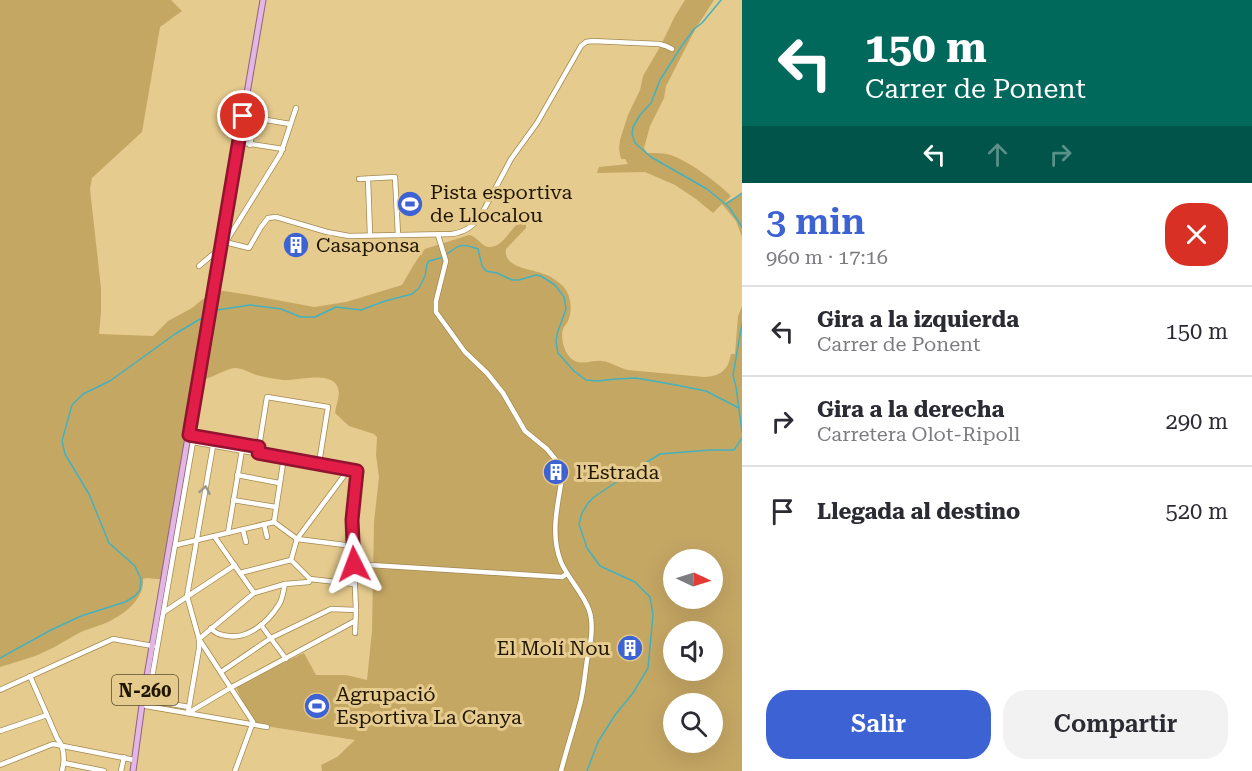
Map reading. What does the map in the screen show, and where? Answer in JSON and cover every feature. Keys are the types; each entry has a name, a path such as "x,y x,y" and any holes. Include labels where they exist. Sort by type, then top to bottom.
{"main road":[{"name":"N-260","path":"133,771 146,704 153,646 194,437 212,293 219,249 224,241 238,142 263,0"}],"street":[{"path":"296,108 283,149 224,241 249,248 268,218 276,217 349,236 430,235 466,231 474,225 487,206 511,159 537,123 580,46 592,41 658,44 672,49"},
{"path":"243,116 290,124"},
{"path":"250,145 255,119"},
{"path":"238,142 283,149"},
{"path":"359,179 395,177 398,235"},
{"path":"368,179 370,235"},
{"path":"438,234 446,261 436,301 436,312 465,352 487,373 503,393 525,431 548,449 563,471 555,533 557,548 567,574 591,616 591,643 586,678 561,771"},
{"path":"199,266 219,249"},
{"path":"258,450 267,398 328,407 319,463"},
{"path":"258,450 242,450 194,437 146,704 188,710 267,727"},
{"path":"213,442 357,471 352,520 355,633"},
{"path":"188,710 199,639 187,596 213,442"},
{"path":"228,533 242,450"},
{"path":"274,522 284,457"},
{"path":"291,560 297,539 350,469"},
{"path":"237,475 279,483"},
{"path":"233,500 276,507"},
{"path":"176,545 274,522 297,539 353,546"},
{"path":"264,524 267,537"},
{"path":"243,530 246,542"},
{"path":"214,536 254,593"},
{"path":"240,573 291,560"},
{"path":"291,560 310,579 354,584"},
{"path":"354,564 562,577 567,574"},
{"path":"164,612 235,565"},
{"path":"199,639 254,593 285,584 309,582 310,579"},
{"path":"211,628 223,636 241,637 250,632 261,625 278,607 285,584"},
{"path":"221,672 271,638 330,609 356,610"},
{"path":"188,710 355,621"},
{"path":"261,625 286,658"},
{"path":"0,690 113,639 153,646"},
{"path":"199,639 253,722 236,771"},
{"path":"30,676 62,745 64,763 61,771"},
{"path":"0,731 47,715"},
{"path":"2,771 0,765 53,744 134,760"},
{"path":"120,771 124,757"},
{"path":"64,763 104,771"}],"shaded area":[{"path":"0,0 171,0 182,11 160,27 142,132 92,178 90,189 101,288 99,334 153,336 168,321 192,308 217,290 314,307 346,302 402,285 425,249 469,235 488,247 494,246 526,220 526,228 506,249 506,255 513,264 549,276 566,290 571,307 562,338 568,356 575,361 582,363 602,361 628,370 704,377 715,375 722,372 731,354 735,354 738,316 742,306 742,771 322,771 321,765 337,757 355,740 253,724 235,685 304,653 316,675 346,675 367,680 372,631 374,522 379,477 376,455 377,437 349,426 335,413 339,390 335,383 324,378 283,380 235,368 200,380 168,580 143,579 139,597 120,615 31,657 0,667"},
{"path":"685,0 714,0 696,28 666,86 664,98 650,126 644,148 647,153 671,155 703,173 731,196 724,203 742,194 742,237 736,221 722,204 713,213 675,185 645,172 597,173 599,167 628,164 625,159 621,159 619,149 628,115 640,90 643,76"}],"waterway":[{"path":"721,0 681,47 660,80 651,103 633,127 632,134 635,143 651,157 707,189 729,207 742,227"},
{"path":"726,204 742,193"},
{"path":"211,313 250,305 281,309 301,317 315,317 336,307 361,310 412,294 419,288 429,261 465,245 478,249 482,266 486,271 512,280 541,276 555,285 564,297 566,309 557,334 558,353 574,371 586,380 636,378 676,385 706,391 739,408"},
{"path":"0,658 81,616 125,602 140,590 141,579 135,566 109,543 89,494 65,454 62,441 72,405 83,394 110,381 175,334 207,315"},
{"path":"742,324 733,375 742,432"},
{"path":"587,771 598,742 648,668 653,615 650,597 635,582 600,566 587,548 579,524 582,513 594,497 660,454 734,450 742,438"}],"place":[{"name":"Pista esportiva de Llocalou","path":"410,204"},
{"name":"Casaponsa","path":"296,245"},
{"name":"l'Estrada","path":"556,472"},
{"name":"El Molí Nou","path":"630,648"},
{"name":"Agrupació Esportiva La Canya","path":"317,706"}],"route":[{"path":"243,116 189,435 259,447 258,453 357,471 352,520 354,564"}]}
